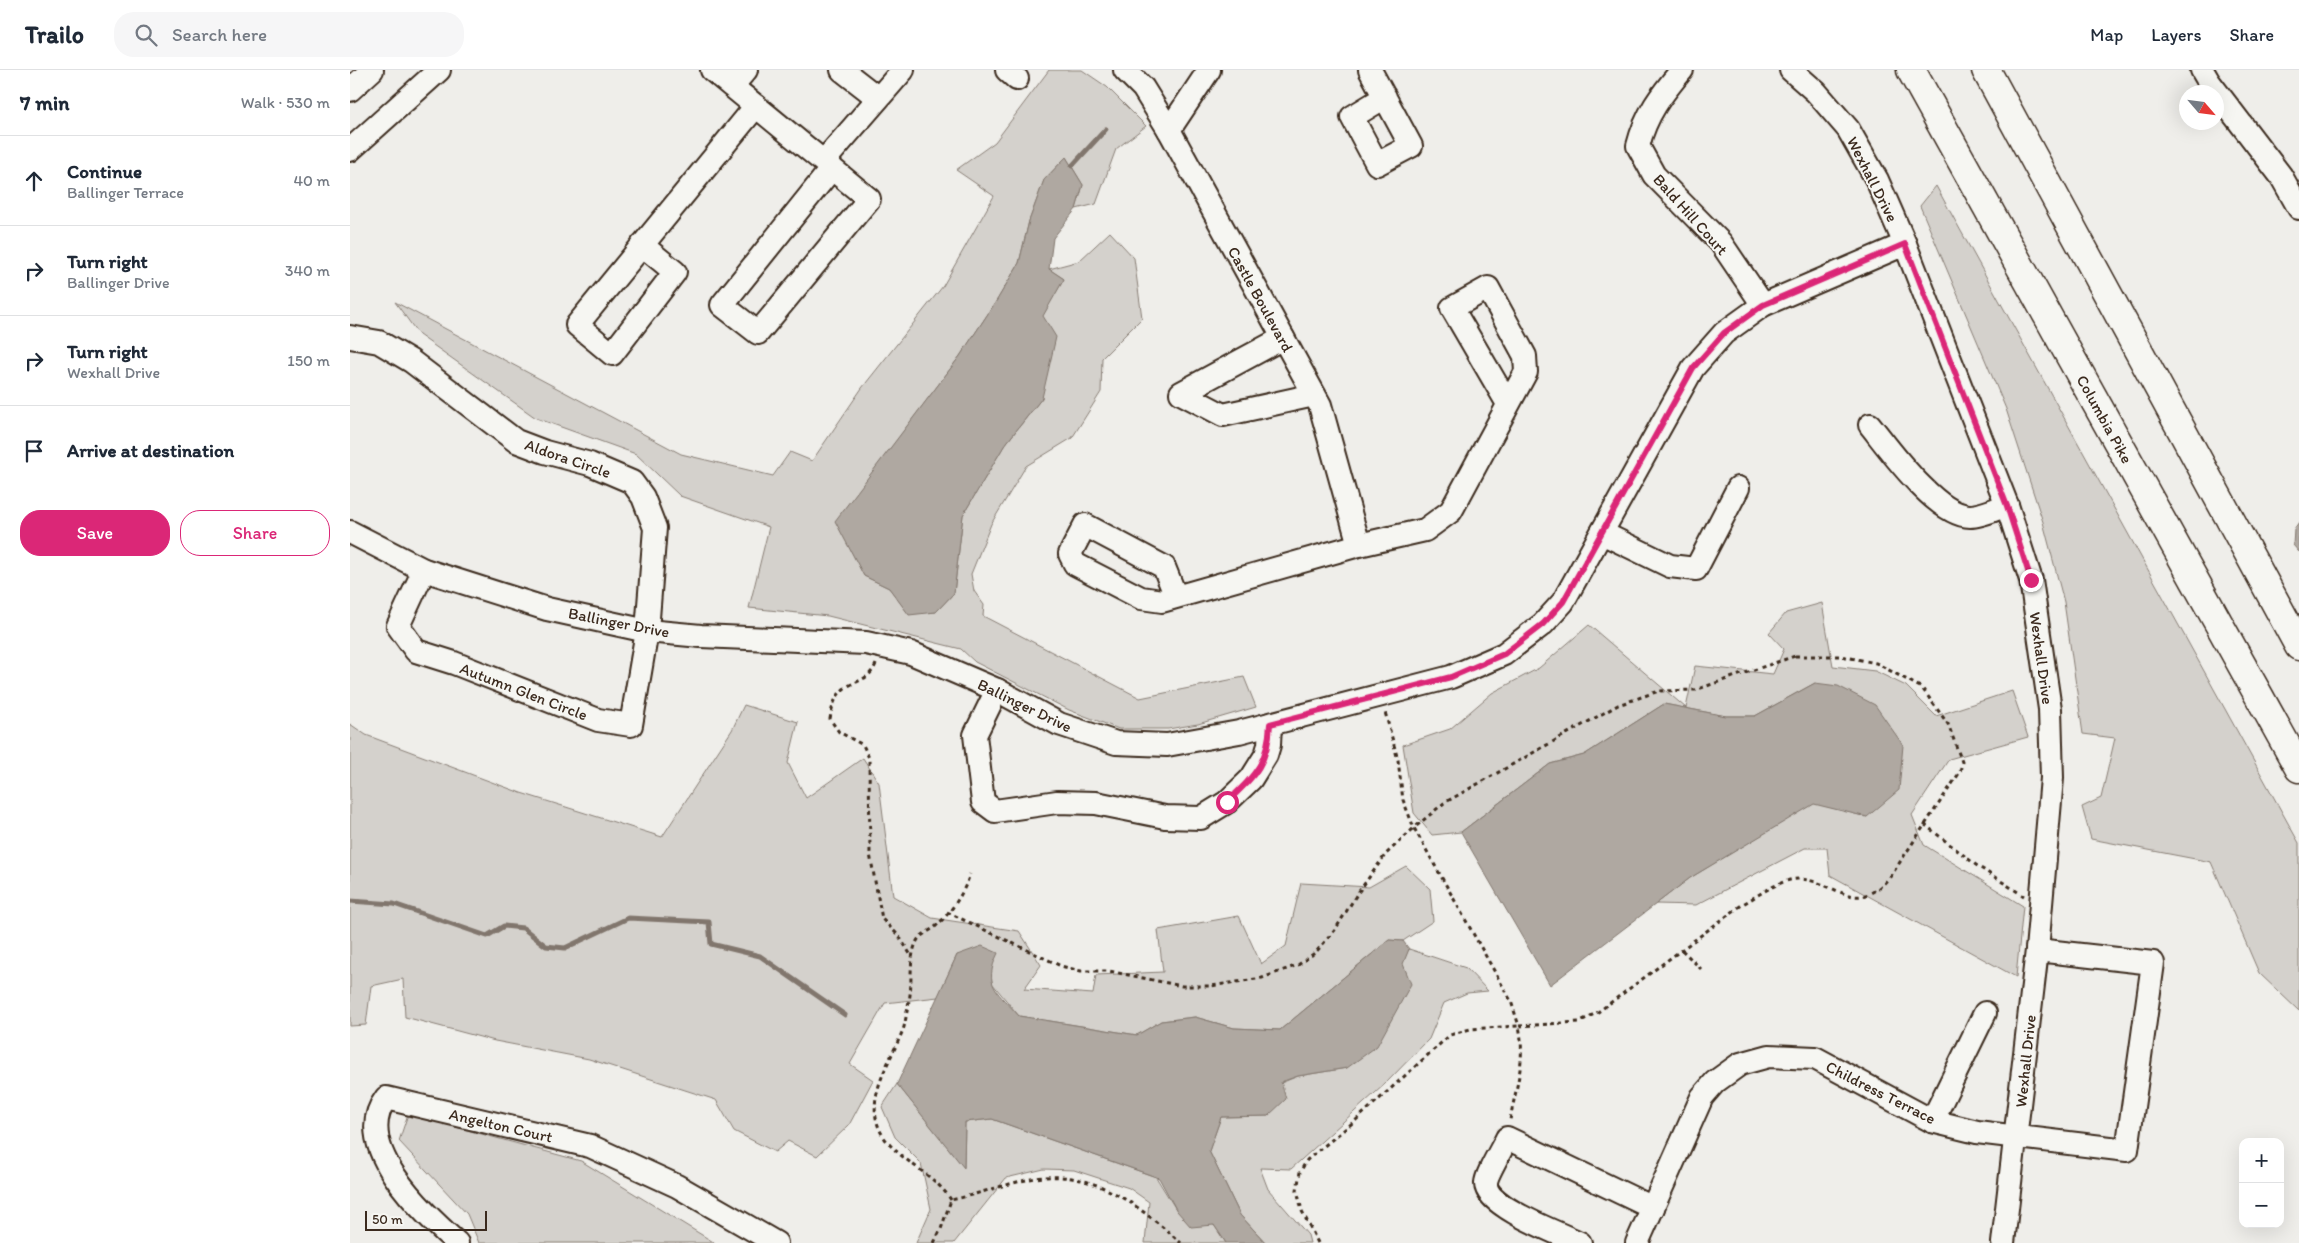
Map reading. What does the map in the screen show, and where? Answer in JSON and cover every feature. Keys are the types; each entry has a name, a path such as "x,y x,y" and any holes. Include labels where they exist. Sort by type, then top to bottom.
{"highway":[{"name":"Columbia Pike","path":"1911,70 2299,768"},
{"path":"1986,70 2299,646"}],"street":[{"path":"350,90 372,70"},
{"path":"350,150 438,70"},
{"path":"712,70 739,78 756,106 828,165 869,199 758,333 722,305 828,165 878,98 903,70"},
{"path":"842,70 878,98"},
{"name":"Castle Boulevard","path":"1125,70 1143,88 1170,130 1320,405 1359,545"},
{"path":"1170,130 1209,70"},
{"path":"1370,70 1384,97"},
{"name":"Bald Hill Court","path":"1682,70 1660,96 1643,124 1638,146 1654,175 1722,243 1763,305"},
{"name":"Wexhall Drive","path":"1791,70 1816,92 1848,129 1878,180 1905,244 2007,506 2031,580 2050,709 2052,778 2017,1136 2003,1243"},
{"path":"2202,70 2209,82 2281,176 2299,208"},
{"path":"642,245 675,272 612,354 576,325 756,106"},
{"name":"Ballinger Drive","path":"350,532 424,570 547,608 647,631 701,636 866,643 911,652 997,690 1059,724 1116,743 1167,745 1270,724 1451,677 1504,654 1543,624 1563,602 1693,368 1724,333 1763,305 1905,244"},
{"path":"1176,597 1359,545 1426,530 1451,511 1526,372 1525,356 1488,288 1452,308 1508,404"},
{"name":"Aldora Circle","path":"350,337 379,342 411,361 516,441 545,452 590,464 632,482 643,497 655,528 647,631"},
{"path":"1282,338 1181,393 1223,415 1314,395"},
{"path":"1870,425 1912,479 1954,512 1971,516 2007,506"},
{"path":"1602,533 1670,566 1696,569 1738,488"},
{"name":"Autumn Glen Circle","path":"424,570 398,626 416,651 454,663 598,720 631,725 647,631"},
{"path":"997,690 975,736 983,802 995,811 1057,802 1096,803 1165,817 1201,818 1227,802 1251,779 1266,756 1270,724"},
{"name":"Childress Terrace","path":"1637,1243 1702,1097 1715,1082 1740,1064 1769,1056 1814,1058 1932,1121 1976,1132 2127,1150 2153,963 2036,950"},
{"path":"1932,1121 1984,1013"},
{"name":"Angelton Court","path":"457,1243 399,1190 376,1156 371,1131 376,1107 386,1098 590,1146 677,1186 776,1243"},
{"path":"1580,1243 1503,1206 1488,1194 1486,1183 1507,1138 1653,1208"}],"path":[{"path":"884,647 874,671 840,691 832,706 830,720 839,732 863,745 869,758 870,854 882,919 899,936 912,957"},
{"path":"947,912 1062,966 1081,971 1109,970 1182,986 1211,986 1262,978 1298,965 1316,952 1334,930 1386,854 1444,803 1618,705 1659,692 1695,690 1795,656 1841,656 1876,663 1922,688 1948,724 1962,762 1955,782 1924,824 1890,877 1878,891 1861,896 1843,894 1818,883 1798,879 1768,889 1743,904 1616,1000 1579,1022 1470,1029 1450,1035 1341,1133 1307,1160 1300,1172 1297,1190 1302,1211 1318,1243"},
{"path":"1380,695 1394,741 1403,800 1414,828 1511,1001 1519,1026 1523,1047 1520,1075 1507,1138"},
{"path":"1924,824 2014,892 2041,904"},
{"path":"951,1200 934,1179 890,1144 879,1128 875,1110 888,1061 904,1027 910,997 912,957 918,940 936,926 966,889 970,874"},
{"path":"1682,950 1701,970"},
{"path":"951,1200 1038,1178 1069,1176 1107,1189 1131,1202 1181,1243"},
{"path":"934,1243 951,1200"}],"shaded area":[{"path":"1049,70 1082,70 1107,87 1146,126 1116,149 1096,204 1076,209 1083,185 1066,157 1044,180 1029,221 1019,263 997,300 960,356 836,521 864,576 889,588 909,614 936,612 954,593 963,515 1004,446 1042,398 1042,316 1064,279 1049,269 1079,261 1110,232 1134,258 1142,318 1102,358 1101,392 1072,438 1026,466 991,524 971,574 974,591 984,605 983,616 1140,698 1244,677 1256,707 1198,724 1168,729 1119,729 1069,710 975,662 961,649 828,616 749,608 769,527 680,496 636,454 536,418 419,335 395,302 681,454 773,476 790,452 812,461 862,388 943,286 994,196 956,170 995,142"},
{"path":"1066,157 1083,185 1076,209 1053,238 1049,269 1064,279 1043,316 1056,337 1042,398 1004,446 963,515 954,593 936,612 909,615 889,588 864,576 835,521 960,356 997,300 1019,263 1029,221 1044,180"},
{"path":"1936,186 2299,843 2299,1011 2259,973 2211,862 2091,839 2082,807 2101,798 2115,738 2083,734 2064,602 2043,522 2006,409 1920,206"},
{"path":"2299,522 2299,552 2293,545 2294,529"},
{"path":"1822,603 1833,666 1875,671 1906,686 1936,716 2012,691 2028,737 1949,759 1912,815 1924,845 2023,906 2016,977 1830,875 1827,848 1805,848 1696,905 1656,904 1690,878 1814,803 1867,817 1815,683 1755,716 1726,716 1664,704 1584,755 1550,764 1461,832 1432,835 1414,813 1403,745 1450,729 1492,693 1539,668 1589,625 1686,708 1695,666 1773,674 1784,649 1769,633 1786,613"},
{"path":"1815,683 1838,686 1875,705 1903,745 1899,790 1867,817 1814,804 1690,878 1550,985 1461,832 1550,764 1584,755 1664,704 1726,716 1755,716"},
{"path":"744,705 798,722 788,763 806,798 863,758 879,783 893,896 932,918 1019,931 1041,965 1024,989 1093,994 1096,975 1163,972 1158,930 1239,916 1261,964 1286,946 1301,883 1369,887 1406,866 1430,889 1433,921 1403,941 1389,940 1280,1030 1234,1028 1195,1017 1161,1021 1137,1035 1019,1016 992,983 990,969 957,955 938,997 885,1003 850,1064 873,1080 849,1125 817,1156 788,1141 775,1152 734,1131 716,1100 589,1059 495,1041 405,1017 403,979 371,986 366,1025 350,1026 350,724 366,735 521,793 662,837 732,730"},
{"path":"1389,940 1403,941 1409,949 1403,964 1411,984 1377,1046 1347,1068 1298,1076 1281,1082 1286,1099 1268,1116 1221,1117 1209,1151 1240,1215 1266,1243 1226,1243 1214,1225 1191,1227 1177,1211 1159,1178 992,1119 965,1122 964,1168 897,1084 957,955 982,946 998,953 993,964 992,981 999,994 1019,1016 1137,1035 1161,1021 1195,1017 1234,1028 1280,1030"},
{"path":"1409,949 1466,968 1488,991 1467,993 1444,1003 1429,1039 1385,1084 1291,1169 1260,1168 1268,1189 1308,1235 1310,1243 1266,1243 1240,1215 1209,1151 1221,1117 1268,1116 1281,1083 1298,1076 1347,1068"},
{"path":"897,1084 964,1167 965,1122 992,1119 1156,1177 1177,1211 1214,1225 1226,1243 1145,1243 1149,1202 1129,1188 1074,1170 1044,1169 1006,1178 954,1243 916,1243 931,1209 921,1163 895,1137 882,1107"},
{"path":"408,1114 581,1161 715,1243 479,1243 467,1214 399,1141"}],"waterway":[{"path":"1072,166 1106,129"},
{"path":"350,901 394,904 487,936 504,926 523,928 546,946 565,948 628,918 709,922 711,944 760,956 845,1015"}],"route":[{"path":"1227,802 1251,779 1266,756 1269,745 1270,724 1451,677 1504,654 1543,624 1563,602 1693,368 1724,333 1763,305 1905,244 2007,506 2031,580"}]}
